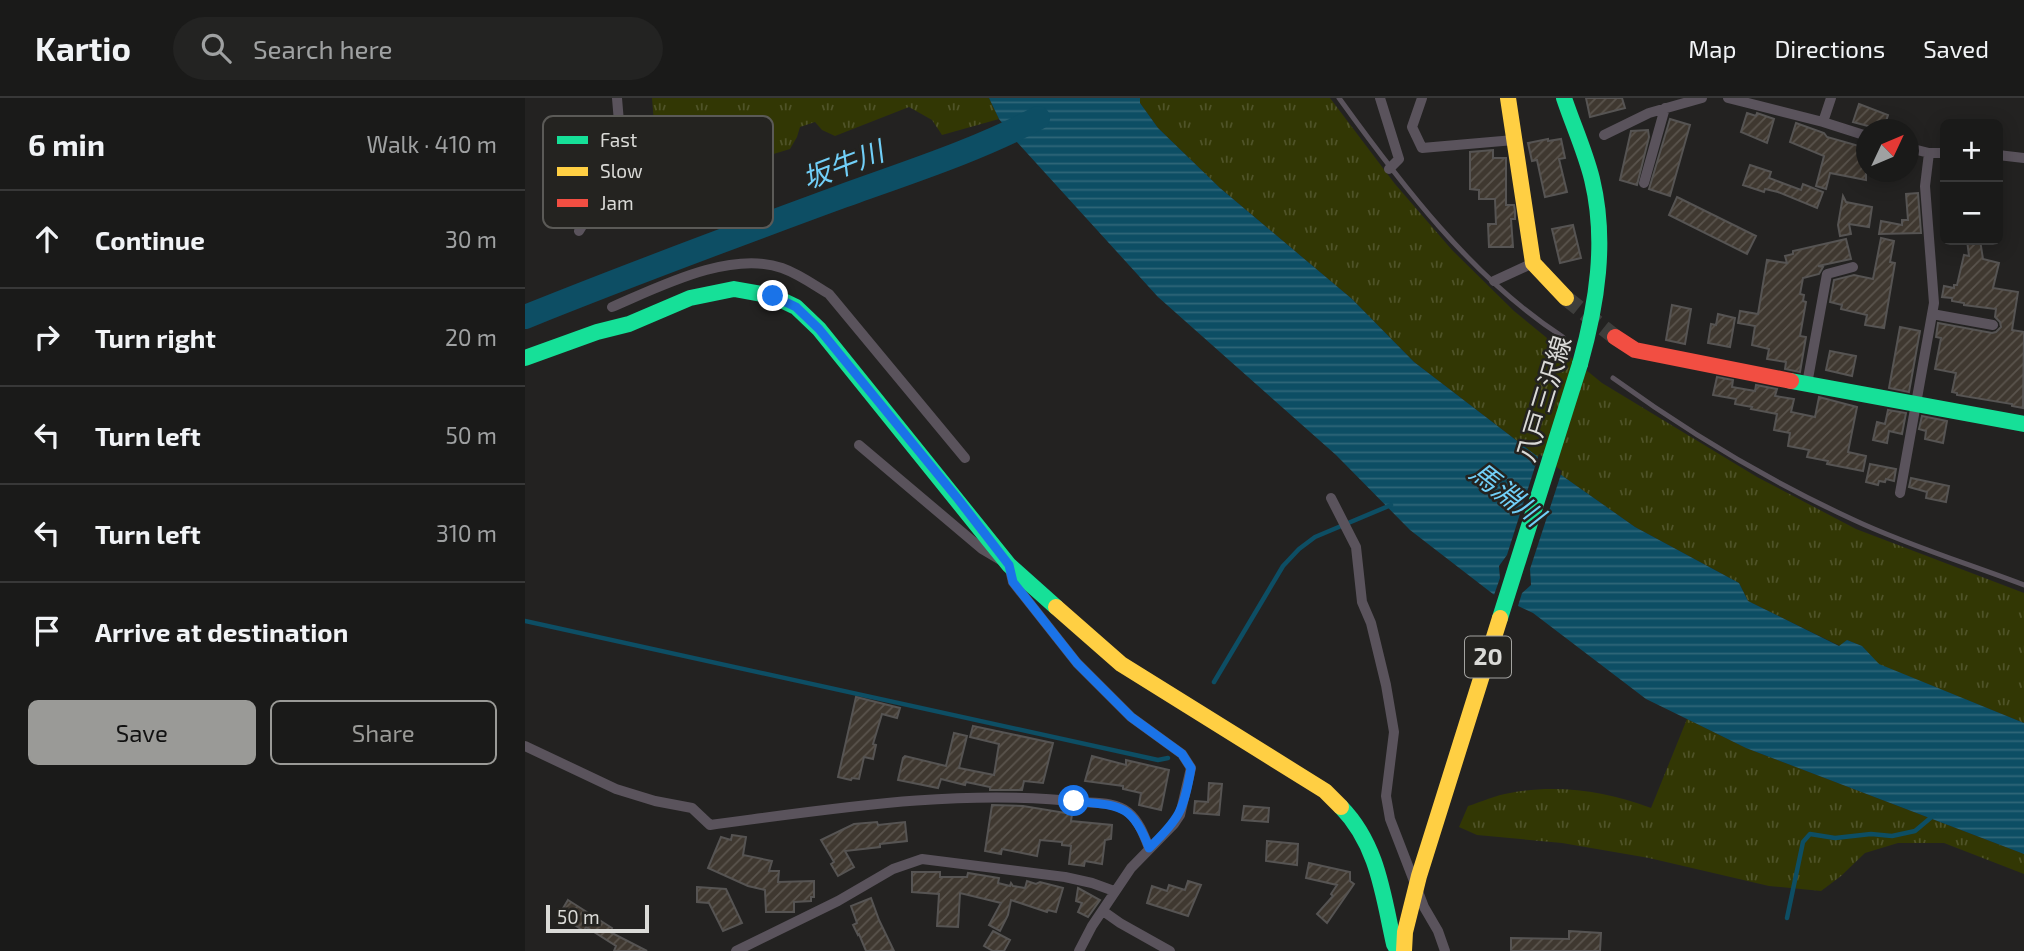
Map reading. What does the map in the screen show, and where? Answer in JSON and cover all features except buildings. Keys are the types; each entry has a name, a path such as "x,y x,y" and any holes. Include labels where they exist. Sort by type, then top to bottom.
{"street":[{"path":"617,98 618,116"},
{"path":"1380,98 1399,159 1389,169"},
{"path":"1422,98 1412,127 1422,148 1514,139"},
{"path":"1508,98 1533,263 1566,298"},
{"name":"八戸三沢線","path":"1404,951 1405,932 1419,876 1592,324 1600,257 1594,189 1564,98"},
{"path":"1604,135 1630,121 1702,98"},
{"path":"1728,98 1856,132"},
{"path":"1823,122 1832,98"},
{"path":"1644,183 1665,108"},
{"path":"1919,150 1940,153"},
{"path":"1900,493 1934,303 1925,186 1929,153"},
{"path":"2003,156 2024,158"},
{"path":"1494,281 1533,263"},
{"path":"611,307 676,280 725,264 780,267 829,294 965,458"},
{"path":"1807,384 1827,274 1853,267"},
{"path":"525,358 597,332 629,324 691,298 734,289 773,296 796,307 819,329 1009,565 1013,582 1077,663 1131,717 1188,760 1191,768 1180,815 1137,860 1114,891 1079,951"},
{"path":"1932,314 1993,326"},
{"path":"1615,337 1635,350 2024,424"},
{"path":"859,445 982,549 1009,565 1121,664 1325,791 1362,831 1372,852 1398,951"},
{"path":"1331,498 1356,547 1361,602 1371,623 1387,685 1394,732 1386,796 1390,819 1424,908 1438,931 1445,951"},
{"path":"525,746 616,789 655,801 692,808 710,825 915,800 1039,798 1114,805 1127,811 1136,820 1149,848"},
{"path":"736,951 838,901 893,869 922,859 1065,877 1114,891"},
{"path":"1103,911 1170,951"}],"lane":[{"path":"1339,98 1389,169 1457,244 1537,320 1563,337"},
{"path":"1613,379 1713,445 1776,482 1856,521 2024,585"}],"green space":[{"path":"652,98 989,98 999,119 942,135 932,120 909,107 835,136 822,130 815,122 800,127 790,149 773,154 773,116 653,116"},
{"path":"1140,98 1330,98 1395,184 1452,250 1514,311 1602,383 1757,477 1856,529 2024,593 2024,723 1878,664 1862,646 1847,640 1840,646 1748,601 1739,583 1635,527 1564,477 1414,362 1352,299 1220,188 1158,128 1140,103"},
{"path":"1687,719 1746,748 2024,854 2024,874 1944,843 1898,843 1865,853 1821,891 1769,886 1649,858 1562,843 1477,835 1459,827 1468,806 1499,795 1528,790 1563,789 1599,793 1651,808"}],"water":[{"name":"馬淵川","path":"989,98 1140,98 1140,103 1158,128 1220,188 1352,299 1414,362 1564,477 1635,527 1739,583 1748,601 1839,646 1847,640 1862,646 1879,664 2024,723 2024,854 1746,748 1646,699 1533,613 1493,594 1410,530 1336,455 1158,297 1016,141 999,119"}],"pier":[{"path":"1539,454 1562,471 1530,569 1531,585 1522,593 1517,609 1493,598 1500,578 1499,566 1507,555"}],"waterway":[{"name":"坂牛川","path":"773,222 941,161 1038,118"},
{"name":"坂牛川","path":"525,317 756,228"},
{"path":"1214,682 1283,566 1299,549 1315,537 1391,505"},
{"path":"525,621 1158,760 1168,758"},
{"path":"1787,918 1803,842 1810,834 1835,838 1871,834 1892,836 1915,831 1934,815"}],"tunnel":[{"path":"1566,298 1615,337"}],"traffic: fast":[{"path":"1564,98 1592,179 1599,226 1595,295 1580,364"},
{"path":"525,358 597,332 629,324 690,298 734,289 773,296 796,307 819,329 1009,565 1056,607"},
{"path":"1500,618 1580,364"},
{"path":"1791,381 2024,424"},
{"path":"1341,807 1371,854 1398,951"}],"traffic: slow":[{"path":"1508,98 1533,263 1566,298"},
{"path":"1056,607 1121,664 1325,791 1341,807"},
{"path":"1404,951 1405,932 1419,876 1500,618"}],"traffic: jam":[{"path":"1615,337 1635,350 1791,381"}],"route":[{"path":"773,296 796,307 819,329 1009,565 1013,582 1077,663 1131,717 1182,754 1191,768 1180,815 1149,848 1136,820 1127,811 1114,805 1074,801"}]}
